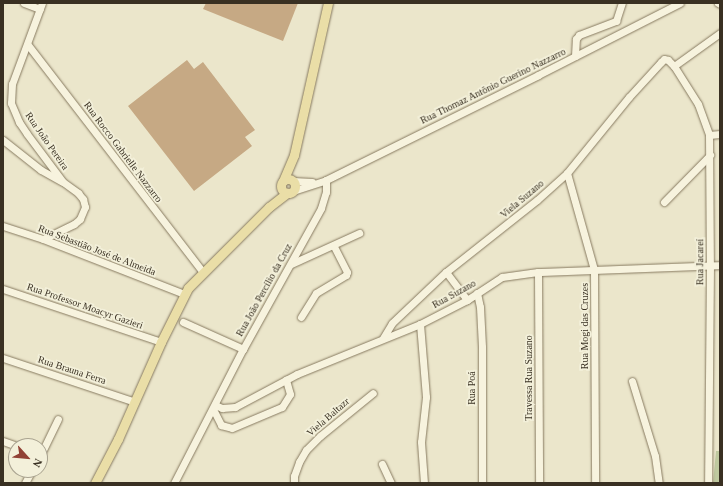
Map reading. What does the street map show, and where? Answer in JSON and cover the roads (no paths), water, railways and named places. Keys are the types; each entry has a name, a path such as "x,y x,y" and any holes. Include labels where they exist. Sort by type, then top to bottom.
{"main road":[{"path":"290,192 283,191 294,155 328,3"},
{"path":"269,207 287,182"},
{"path":"95,483 135,402 184,294 193,282 269,207 290,192"}],"street":[{"path":"24,3 41,6"},
{"path":"575,56 576,39 579,35 616,21 622,3"},
{"name":"Rua Thomaz Antônio Guerino Nazzarro","path":"290,192 326,180 680,3"},
{"name":"Rua João Pereira","path":"41,6 12,84 11,103 19,122 27,134 63,182 78,193 83,199 85,207 83,213 74,224 43,240"},
{"path":"674,66 720,33"},
{"name":"Rua Rocco Gabrielle Nazzarro","path":"28,44 203,272"},
{"name":"Viela Suzano","path":"383,338 392,324 446,272 537,200 567,173 629,97 664,59 668,60 674,66"},
{"name":"Rua Jacareí","path":"674,66 698,104 709,135 710,265 708,483"},
{"path":"709,135 720,134"},
{"path":"3,140 41,170 63,182"},
{"path":"664,202 710,155"},
{"name":"Rua Mogi das Cruzes","path":"567,173 594,270 595,483"},
{"name":"Rua João Percílio da Cruz","path":"174,483 243,349 291,264 325,199 326,180"},
{"name":"Rua Thomaz Antônio Guerino Nazzarro","path":"287,182 314,183"},
{"name":"Rua Sebastião José de Almeida","path":"3,226 184,294"},
{"path":"291,264 359,233"},
{"path":"301,316 316,292 346,275 347,272 333,245"},
{"name":"Rua Suzano","path":"214,407 235,407 286,380 383,338 420,324 467,300 502,277 538,272 710,265 720,266"},
{"path":"446,272 467,300"},
{"name":"Travessa Rua Suzano","path":"538,272 539,483"},
{"name":"Rua Professor Moacyr Gazieri","path":"3,289 161,342"},
{"name":"Rua Poá","path":"477,293 480,307 482,347 482,483"},
{"path":"183,322 243,349"},
{"path":"420,324 426,397 421,442 424,483"},
{"name":"Rua Brauna Ferra","path":"3,358 135,402"},
{"path":"214,407 221,425 232,428 282,407 290,394 286,380"},
{"path":"632,381 655,456 659,483"},
{"name":"Viela Baltazr","path":"294,483 294,476 299,462 306,450 320,436 373,393"},
{"path":"48,440 58,420"},
{"path":"382,464 391,483"}]}
